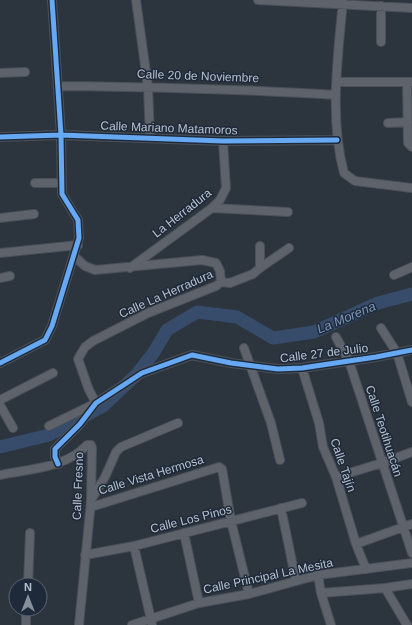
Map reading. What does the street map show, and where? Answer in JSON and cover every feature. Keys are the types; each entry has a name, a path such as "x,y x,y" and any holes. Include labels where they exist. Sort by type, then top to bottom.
{"street":[{"path":"0,363 45,340 52,326 78,245 78,220 62,194 61,135 52,0"},
{"path":"136,0 148,87 150,138"},
{"path":"258,0 343,2 412,8"},
{"path":"343,2 336,95 337,140 344,173 355,181 412,188"},
{"path":"381,6 381,42"},
{"path":"0,73 25,72"},
{"path":"337,82 409,82 408,143 412,147"},
{"name":"Calle 20 de Noviembre","path":"58,86 272,90 336,95"},
{"path":"388,123 408,122"},
{"name":"Calle Mariano Matamoros","path":"0,136 61,135 223,141 337,140"},
{"name":"La Herradura","path":"130,268 212,208 220,200 226,188 223,141"},
{"path":"35,183 62,183"},
{"path":"212,208 288,212"},
{"path":"0,218 34,214"},
{"path":"0,253 78,245"},
{"path":"260,246 260,268"},
{"name":"Calle La Herradura","path":"96,403 89,390 78,359 85,347 148,313 216,286 222,282 230,283 253,274 289,248"},
{"path":"74,256 85,266 95,270 130,268 202,260 216,263 220,271 222,282"},
{"path":"394,275 412,267"},
{"path":"0,278 10,276"},
{"path":"381,328 397,353 412,402"},
{"name":"Calle Teotihuacán","path":"336,337 349,361 412,553"},
{"path":"244,348 271,423 280,460"},
{"name":"Calle 27 de Julio","path":"96,403 142,373 192,355 278,369 302,368 412,350"},
{"name":"Calle Tajín","path":"302,368 318,423 323,447 336,477 356,544 366,569"},
{"path":"0,400 53,373"},
{"path":"49,426 96,403"},
{"path":"58,464 55,458 55,449 80,424 96,403"},
{"path":"0,406 13,428"},
{"path":"91,504 116,452 121,447 178,423"},
{"name":"Calle Fresno","path":"0,475 62,463 91,444 91,504 79,625"},
{"path":"336,477 412,452"},
{"name":"Calle Vista Hermosa","path":"91,504 219,467 222,469 231,521"},
{"name":"Calle Los Pinos","path":"85,555 134,546 302,503"},
{"path":"281,508 296,581"},
{"path":"231,521 249,594"},
{"path":"356,544 412,524"},
{"path":"28,577 30,533"},
{"path":"184,533 199,603"},
{"path":"134,546 152,622"},
{"name":"Calle Principal La Mesita","path":"132,625 152,622 199,603 249,594 318,575 412,563"},
{"path":"318,575 321,593 331,625"},
{"path":"321,593 385,588 412,584"},
{"path":"385,588 407,625"}],"waterway":[{"name":"La Morena","path":"0,447 49,435 103,406 137,374 154,352 167,330 197,312 237,317 273,338 314,332 378,303 412,294"}],"cycle path":[{"path":"0,363 45,340 52,326 79,238 78,220 62,194 61,135 52,0"},
{"path":"0,137 61,135 223,141 337,140"},
{"path":"58,464 55,457 55,449 80,424 96,403 142,373 192,355 231,363 278,369 302,368 412,350"}]}
